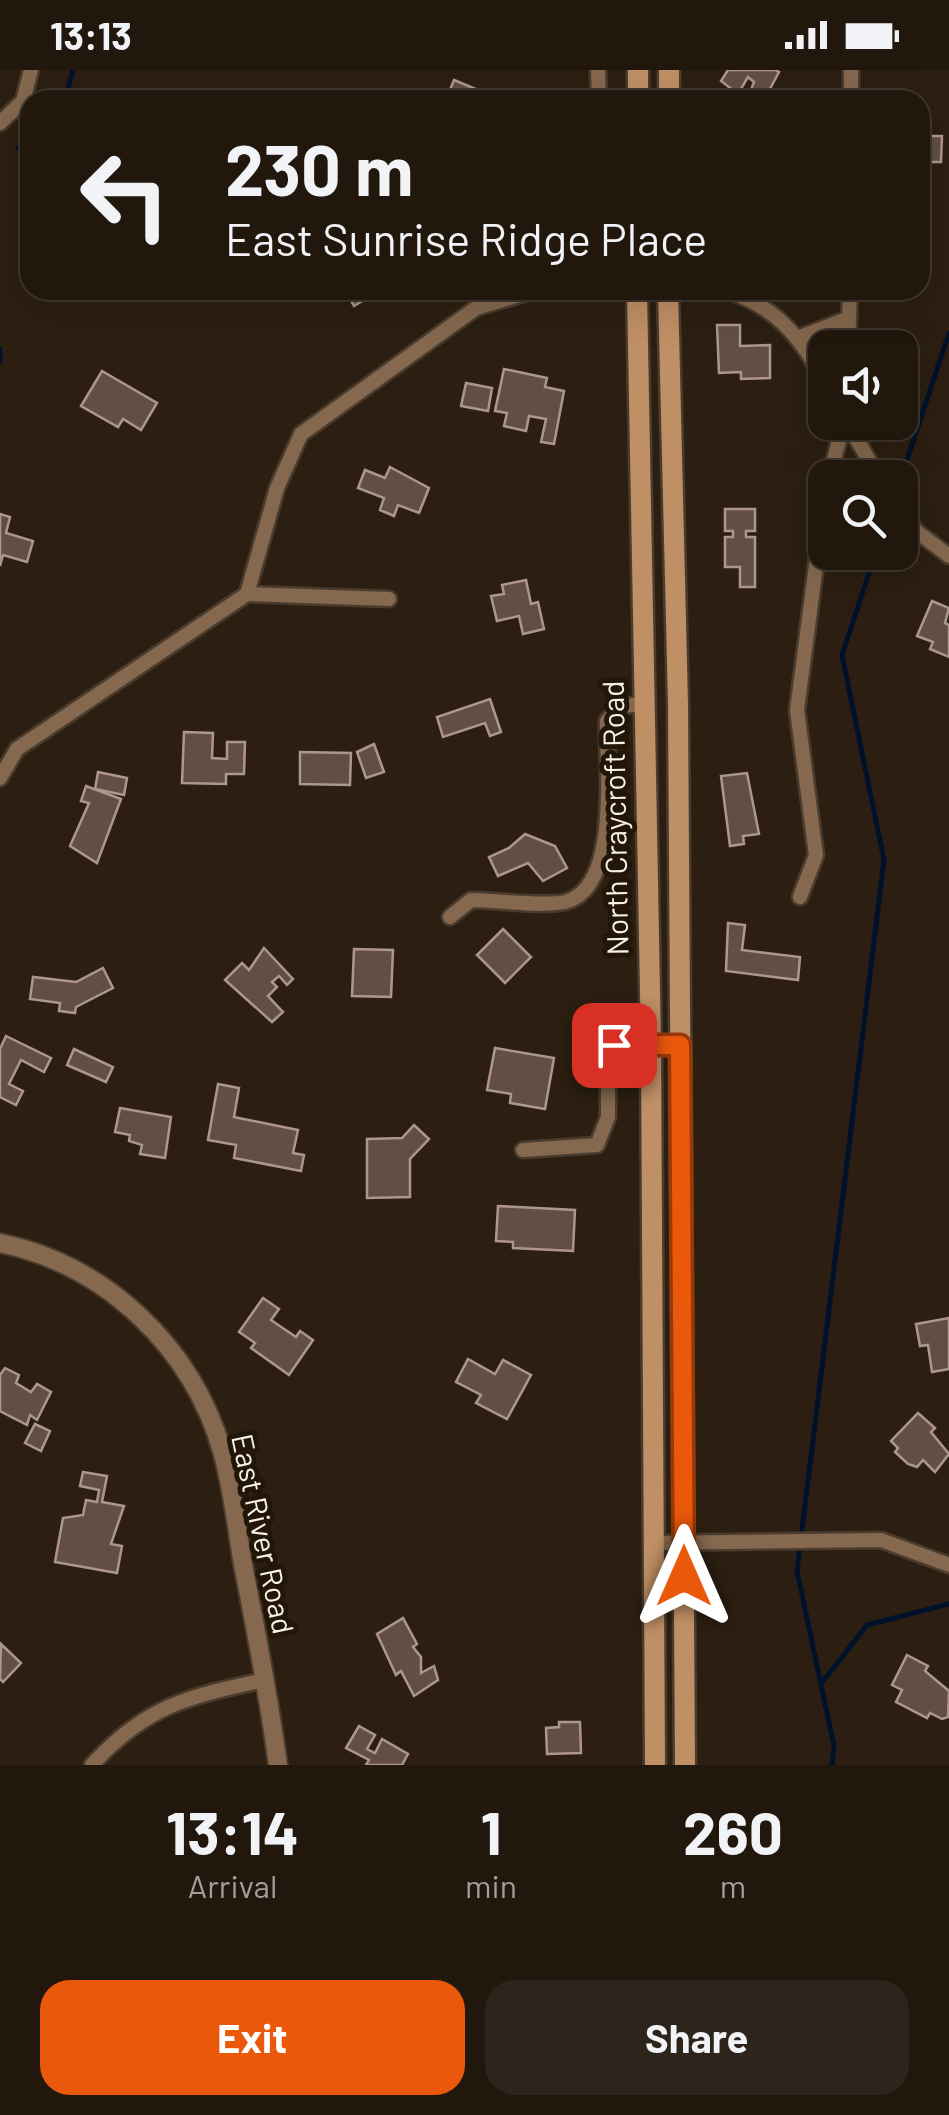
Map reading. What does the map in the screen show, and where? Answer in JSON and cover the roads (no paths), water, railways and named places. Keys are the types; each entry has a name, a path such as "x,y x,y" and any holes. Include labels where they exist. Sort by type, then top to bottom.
{"main road":[{"name":"North Craycroft Road","path":"636,300 651,1045 655,1765"},
{"name":"North Craycroft Road","path":"668,300 686,1765"}],"street":[{"path":"0,123 20,104"},
{"path":"247,594 277,488 301,434 476,308 503,300"},
{"path":"754,300 800,337 808,351"},
{"path":"849,330 850,300"},
{"path":"800,337 850,318"},
{"path":"918,533 949,556"},
{"path":"800,897 816,855 797,710 815,570"},
{"path":"0,778 16,749 247,594 389,598"},
{"path":"450,918 470,900 566,902 586,888 604,848 608,814 607,721 622,706 645,704"},
{"path":"523,1150 596,1145 608,1117 608,1054 614,1045 680,1045"},
{"name":"East River Road","path":"0,1243 86,1274 125,1302 143,1317 188,1378 221,1449 278,1765"},
{"path":"653,1544 882,1540 949,1565"},
{"path":"92,1765 147,1714 213,1691 264,1680"}],"waterway":[{"path":"68,90 73,70"},
{"path":"907,460 949,333"},
{"path":"0,349 0,361"},
{"path":"832,1765 834,1746 797,1571 884,860 842,655 870,570"},
{"path":"821,1684 867,1625 949,1604"}]}
